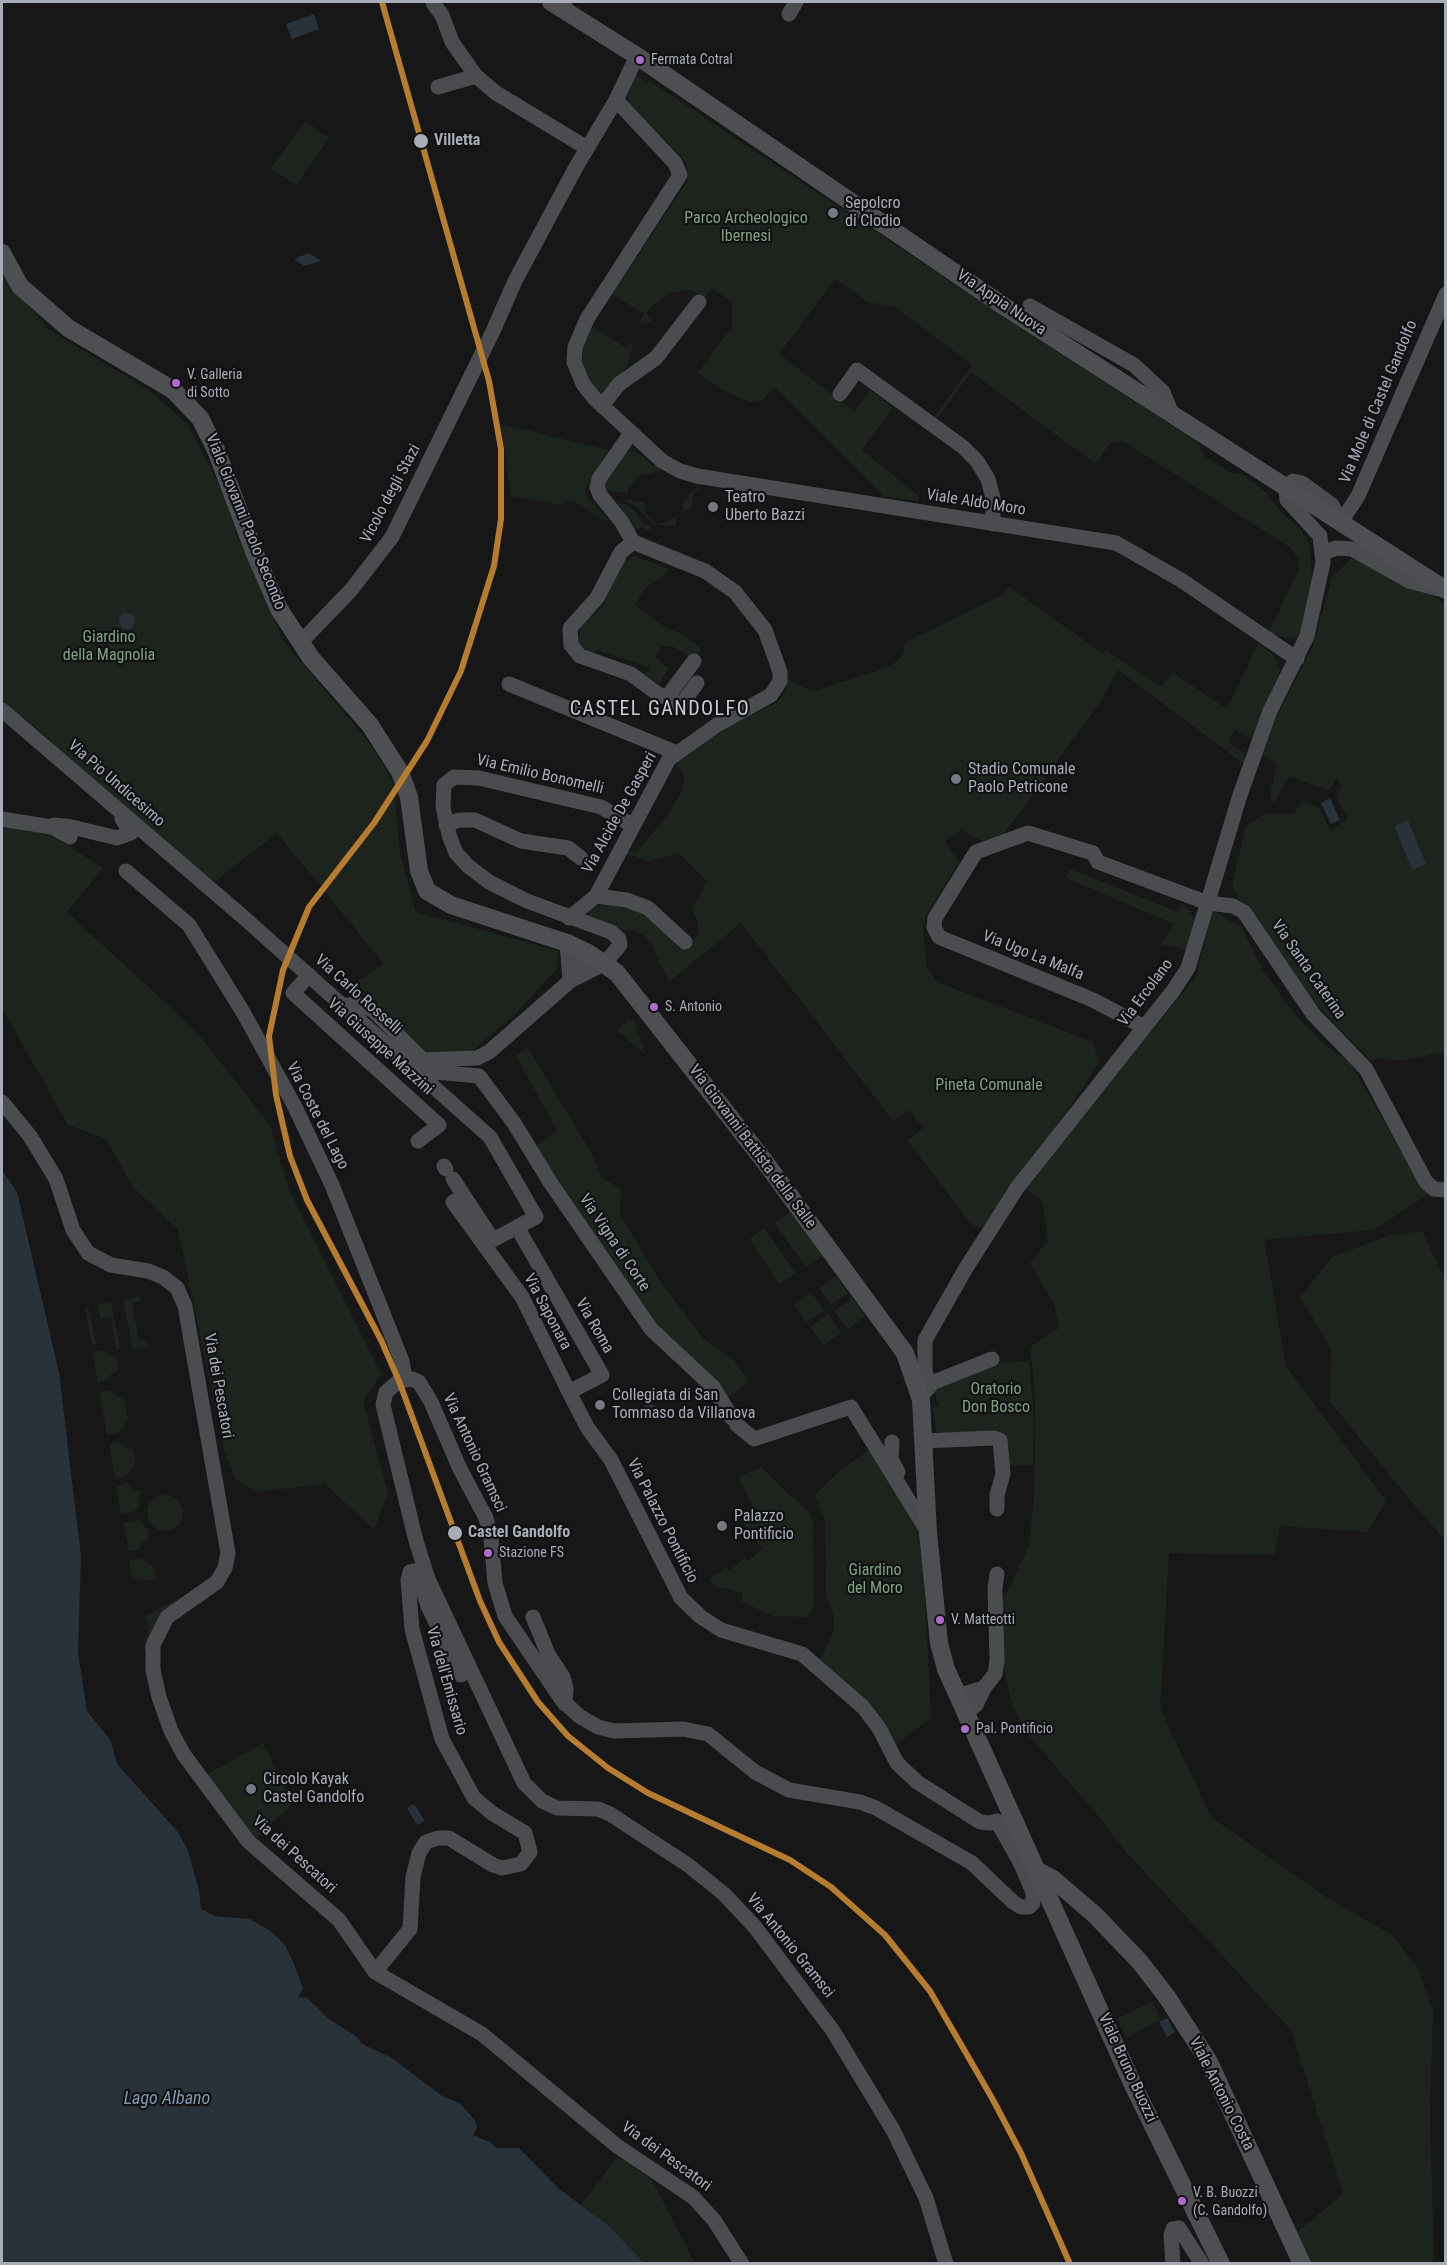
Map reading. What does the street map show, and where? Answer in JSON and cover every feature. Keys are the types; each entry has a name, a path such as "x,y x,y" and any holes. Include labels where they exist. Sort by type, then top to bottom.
{"main road":[{"name":"Via Appia Nuova","path":"556,3 1005,306 1445,590"},
{"name":"Viale Giovanni Paolo Secondo","path":"2,253 20,286 68,328 173,390 200,418 216,450 269,587 300,643 370,725 398,767 407,791 418,866 427,891 451,905 588,953"},
{"name":"Via Giovanni Battista della Salle","path":"588,953 605,963 631,988 758,1153 905,1353 925,1391 923,1441 935,1603"},
{"name":"Viale Bruno Buozzi","path":"935,1603 941,1652 976,1692 965,1714 1133,2085 1221,2264"},
{"name":"Viale Antonio Costa","path":"1036,1870 1053,1879 1095,1915 1156,1980 1209,2062 1302,2264"},
{"path":"1053,1908 1062,1900 1075,1898"}],"street":[{"path":"433,3 442,15 453,42 476,76 496,93 587,148 616,100 637,56"},
{"path":"438,87 476,76"},
{"name":"Viale Aldo Moro","path":"616,100 675,163 680,175 592,310 576,347 574,362 579,377 602,406 662,461 689,474 993,524 1096,538 1126,547 1244,622 1297,659"},
{"name":"Vicolo degli Stazi","path":"300,643 351,590 393,537 515,281 587,148"},
{"name":"Via Mole di Castel Gandolfo","path":"1341,522 1358,496 1446,294"},
{"path":"602,406 619,384 656,358 699,302"},
{"path":"1030,306 1134,365 1163,393 1172,414"},
{"path":"840,394 857,370 963,447 977,461 988,479 993,498 993,524"},
{"path":"631,433 603,473 597,487 600,495 621,521 633,542 621,552 597,598 573,623 569,632 570,641 573,649 580,656 631,674 658,694 668,696 681,705 697,682"},
{"path":"1286,486 1286,497 1318,533 1324,558 1336,548 1352,549 1409,581 1445,590"},
{"name":"Via Alcide De Gasperi","path":"569,918 596,896 666,763 676,753 736,714 771,695 779,687 780,672 765,630 735,592 705,571 633,542"},
{"name":"Via Ercolano","path":"925,1391 925,1340 966,1268 1017,1188 1185,974 1255,753 1270,711 1297,659 1310,623 1324,558"},
{"path":"668,696 694,661"},
{"path":"509,684 676,753"},
{"name":"Via Pio Undicesimo","path":"2,710 242,916"},
{"name":"Via Emilio Bonomelli","path":"569,918 526,902 478,874 456,853 446,825 444,784 450,778 463,776 594,805 611,811 632,825"},
{"path":"2,819 52,827 54,825 72,827 109,839 124,837 131,831 117,808"},
{"path":"446,825 459,820 475,820 521,841 568,848 581,858"},
{"path":"52,827 55,831 70,837"},
{"name":"Via Santa Caterina","path":"944,906 976,852 1028,833 1094,853 1098,862 1208,903 1233,906 1250,919 1282,971 1313,1014 1366,1069 1426,1182 1434,1189 1446,1190"},
{"name":"Via Coste del Lago","path":"126,871 189,925 243,1012 294,1105 332,1185 402,1361 405,1378"},
{"path":"596,896 627,900 648,908 684,942"},
{"name":"Via Ugo La Malfa","path":"944,906 933,924 935,931 942,939 1099,1002 1144,1027"},
{"name":"Via Carlo Rosselli","path":"242,916 491,1139 536,1217 517,1227"},
{"path":"569,918 618,937 620,945 605,963 570,981"},
{"path":"567,944 570,981"},
{"path":"343,1005 362,1005 374,1011 422,1060 477,1058 511,1035 570,981 588,953"},
{"name":"Via Giuseppe Mazzini","path":"309,975 294,993 439,1125 418,1141"},
{"name":"Via Vigna di Corte","path":"422,1060 435,1072 479,1076 514,1123 550,1182 651,1329 713,1387 734,1421 754,1439 851,1407 901,1491"},
{"name":"Via dei Pescatori","path":"2,1102 30,1136 61,1190 73,1230 88,1253 111,1265 164,1276 177,1288 186,1310 228,1557 217,1582 176,1609 158,1630 153,1650 153,1670 168,1723 184,1755 241,1834 262,1855 339,1920 375,1972 482,2034 622,2149 693,2197 714,2220 742,2264"},
{"path":"448,1171 493,1240 517,1227"},
{"name":"Via Saponara","path":"464,1196 453,1202 522,1297 569,1392"},
{"name":"Via Roma","path":"517,1227 602,1375 569,1392"},
{"path":"925,1391 992,1359"},
{"name":"Via Antonio Gramsci","path":"946,2264 926,2198 892,2130 833,2031 771,1946 724,1894 660,1845 604,1811 557,1808 531,1792 518,1774 437,1601 420,1556 383,1406 384,1397 390,1387 405,1378 418,1382 431,1402 460,1469 483,1512 490,1532 497,1592 505,1616 565,1704 591,1723 614,1731 688,1729 708,1734 755,1772 789,1790 860,1802 876,1808 972,1863 1013,1902 1021,1907 1029,1907 1033,1903 1033,1892 998,1821"},
{"name":"Via Palazzo Pontificio","path":"569,1392 587,1427 610,1460 674,1587 690,1607 721,1630 802,1654 858,1701 879,1728 897,1762 917,1782 980,1822 990,1824 998,1821"},
{"path":"923,1441 994,1438 1000,1440 1004,1474 997,1495 997,1509"},
{"path":"892,1442 891,1459 903,1484 901,1491 928,1532"},
{"name":"Via dell'Emissario","path":"375,1972 410,1929 413,1877 419,1853 426,1842 438,1838 449,1838 493,1865 502,1868 523,1863 530,1849 523,1831 492,1814 474,1798 442,1739 412,1629 408,1580 410,1572 413,1571 418,1575 430,1612 464,1680 476,1685"},
{"path":"976,1692 997,1660 995,1588 998,1574"},
{"path":"533,1617 548,1654 563,1677 566,1688 565,1704"},
{"path":"998,1821 1006,1804"},
{"path":"1173,2264 1171,2235 1173,2229 1179,2228 1202,2264"}],"green space":[{"name":"Parco Archeologico Ibernesi","path":"635,74 646,82 650,81 1017,326 1198,442 1205,457 1233,474 1240,473 1266,492 1282,513 1300,528 1310,546 1312,578 1305,635 1288,639 1269,632 1299,569 1298,558 1291,548 1123,441 1110,443 1096,464 971,372 937,419 934,417 972,365 896,308 868,302 835,279 779,354 854,411 870,390 893,407 862,450 919,496 918,501 883,496 774,387 763,400 750,402 723,390 698,373 732,327 732,302 712,288 705,297 690,290 669,293 650,308 646,314 653,320 644,324 640,322 644,314 612,294 689,179 686,162 629,102 626,92"},
{"path":"305,121 329,138 296,185 271,168"},
{"name":"Giardino della Magnolia","path":"2,268 46,328 150,391 187,424 223,493 236,533 284,642 367,740 394,786 400,854 416,912 558,951 557,969 514,1015 469,1054 423,1055 351,986 384,964 277,833 210,885 26,719 2,702"},
{"path":"591,326 625,347 631,342 633,350 628,356 630,360 627,366 603,398 587,382 580,356 581,346"},
{"path":"501,424 609,450 585,489 587,498 608,519 606,521 573,501 564,500 563,505 511,496"},
{"path":"632,450 662,471 640,476 628,489 628,493 606,491 604,487 607,481 626,453"},
{"path":"700,486 700,491 694,492 691,508 683,511 684,500 689,499 688,494"},
{"path":"623,499 645,502 645,513 656,524 665,523 677,516 675,527 653,524 636,506"},
{"path":"616,503 625,504 634,510 642,523 653,528 645,531 644,527 632,530 622,508"},
{"path":"633,556 669,569 667,574 646,587 635,605 669,630 676,631 701,648 694,659 674,647 660,645 656,658 669,668 659,684 645,674 651,668 597,650 590,655 578,641 581,626 601,609 623,562"},
{"path":"1351,559 1362,559 1400,582 1434,596 1445,604 1445,1052 1407,1060 1369,1059 1297,985 1253,913 1238,898 1232,885 1246,826 1264,814 1293,814 1303,801 1318,807 1331,831 1348,818 1336,797 1342,786 1337,778 1329,791 1290,776 1273,803 1270,795 1277,763 1263,755 1277,715 1313,646 1332,577","holes":["1408,820 1426,864 1412,870 1394,827"]},
{"name":"Pineta Comunale","path":"1008,586 1103,654 1106,650 1161,687 1172,672 1227,709 1258,644 1273,654 1280,671 1252,739 1235,729 1229,742 1245,754 1244,764 1118,670 1099,704 1003,835 986,843 962,830 945,841 959,862 926,915 923,927 927,968 937,982 1093,1042 1099,1062 1061,1121 981,1228 977,1228 973,1227 907,1140 923,1128 909,1110 893,1121 741,923 669,982 651,944 643,935 634,930 621,930 588,920 586,916 594,907 606,904 638,910 666,931 680,949 693,941 699,933 692,909 707,881 679,853 650,861 626,854 628,851 637,852 667,816 682,791 684,778 682,771 676,766 678,762 725,729 777,702 785,693 787,679 809,690 817,690 889,667 902,657 906,642 1004,594"},
{"path":"2,823 42,829 103,868 67,912 195,1030 270,1125 289,1190 381,1374 363,1401 388,1493 374,1530 325,1484 256,1492 235,1478 224,1449 178,1230 133,1187 106,1139 68,1125 2,1008"},
{"path":"1070,869 1178,912 1182,903 1190,912 1195,924 1187,950 1162,944 1174,924 1066,878"},
{"path":"1213,911 1242,928 1263,971 1297,1017 1328,1047 1351,1064 1427,1195 1374,1230 1264,1240 1286,1366 1386,1501 1367,1532 1280,1526 1274,1555 1169,1553 1160,1708 1211,1817 1326,1897 1392,1935 1418,1968 1433,2011 1430,2114 1434,2263 1311,2263 1297,2232 1343,2194 1291,2030 1117,1842 1106,1825 1030,1737 1013,1707 1000,1655 998,1630 1004,1598 1029,1546 1034,1501 1035,1393 1030,1347 1059,1328 1054,1304 1030,1263 1048,1240 1043,1202 1026,1189 1094,1101 1196,977"},
{"path":"628,1020 634,1020 645,1054 617,1031"},
{"path":"528,1048 591,1152 601,1177 622,1190 619,1213 658,1278 703,1338 734,1360 748,1381 728,1398 672,1338 652,1323 534,1147 557,1131 516,1055"},
{"path":"790,1212 824,1255 806,1267 774,1223"},
{"path":"764,1228 796,1273 779,1284 750,1239"},
{"path":"1422,1231 1445,1280 1445,1540 1330,1401 1331,1348 1300,1297 1332,1257 1388,1236"},
{"path":"836,1276 848,1293 831,1305 819,1288"},
{"path":"811,1292 824,1310 806,1322 794,1304"},
{"path":"140,1296 141,1300 132,1303 139,1341 147,1340 148,1347 133,1350 123,1300"},
{"path":"852,1298 865,1316 848,1329 834,1311"},
{"path":"111,1302 120,1349 116,1349 111,1317 100,1319 98,1304"},
{"path":"88,1306 96,1344 92,1345 85,1307"},
{"path":"828,1314 841,1333 823,1345 810,1327"},
{"path":"103,1350 117,1358 119,1370 111,1374 109,1380 98,1382 93,1352"},
{"name":"Oratorio Don Bosco","path":"1029,1361 1034,1416 1033,1465 1008,1465 1006,1433 943,1436 936,1431 933,1407 939,1406 933,1385 993,1363"},
{"path":"111,1390 116,1396 124,1397 128,1420 118,1433 107,1435 100,1392"},
{"path":"119,1442 126,1448 133,1449 136,1463 126,1476 115,1478 109,1444"},
{"name":"Giardino del Moro","path":"871,1449 922,1532 931,1718 892,1747 819,1662 833,1633 834,1617 826,1595 825,1523 815,1495 843,1468"},
{"path":"761,1467 809,1513 813,1523 814,1605 808,1617 774,1616 742,1602 743,1594 727,1588 715,1588 709,1579 726,1567 729,1571 745,1558 748,1561 763,1549 742,1522 756,1514 739,1477"},
{"path":"127,1483 132,1489 140,1491 138,1510 121,1514 116,1486"},
{"path":"165,1495 177,1501 183,1513 177,1525 165,1531 153,1525 147,1513 153,1501"},
{"path":"140,1520 148,1531 148,1539 142,1543 138,1551 129,1551 123,1523"},
{"path":"140,1558 153,1566 156,1579 137,1581 132,1578 129,1561"},
{"path":"184,1595 166,1608 159,1618 145,1651 143,1650 149,1629 145,1616"},
{"name":"Circolo Kayak Castel Gandolfo","path":"263,1743 293,1803 254,1840 206,1775"},
{"path":"1152,2001 1161,2020 1126,2038 1117,2019"},
{"path":"618,2157 652,2180 695,2263 644,2263 607,2224 581,2204"}],"water":[{"path":"314,14 319,29 292,39 286,24"},
{"path":"309,253 321,261 304,266 294,259"},
{"path":"124,613 130,613 135,621 133,627 124,629 119,624 119,618"},
{"path":"1330,798 1340,820 1331,824 1321,803"},
{"path":"1408,820 1426,864 1412,870 1394,826"},
{"name":"Lago Albano","path":"2,1170 17,1192 59,1373 81,1556 78,1653 87,1711 111,1741 117,1764 177,1831 188,1850 199,1891 201,1909 215,1916 250,1919 269,1930 285,1945 294,1964 303,1989 297,1998 306,1997 329,2019 357,2037 362,2044 392,2058 442,2096 459,2103 474,2119 477,2127 473,2135 490,2142 496,2148 519,2148 559,2189 607,2224 644,2263 2,2263"},
{"path":"650,1404 655,1406 657,1411 655,1416 650,1418 645,1416 643,1411 645,1406"},
{"path":"414,1804 425,1821 417,1825 407,1808"},
{"path":"1167,2018 1175,2032 1167,2037 1159,2022"}],"transit line":[{"path":"382,2 489,381 501,449 501,519 494,566 461,671 427,741 374,823 309,907 283,970 269,1036 276,1095 290,1156 307,1200 381,1340 399,1381 480,1601 499,1642 538,1702 568,1736 608,1768 648,1793 790,1860 831,1887 885,1935 930,1991 992,2098 1021,2153 1070,2264"}],"place":[{"name":"Fermata Cotral","path":"640,60"},
{"name":"Villetta","path":"421,141"},
{"name":"Sepolcro di Clodio","path":"833,213"},
{"name":"V. Galleria di Sotto","path":"176,383"},
{"name":"Teatro Uberto Bazzi","path":"713,507"},
{"name":"Stadio Comunale Paolo Petricone","path":"956,779"},
{"name":"S. Antonio","path":"654,1007"},
{"name":"Collegiata di San Tommaso da Villanova","path":"600,1405"},
{"name":"Palazzo Pontificio","path":"722,1526"},
{"name":"Castel Gandolfo","path":"455,1533"},
{"name":"Stazione FS","path":"488,1553"},
{"name":"V. Matteotti","path":"940,1620"},
{"name":"Pal. Pontificio","path":"965,1729"},
{"name":"Circolo Kayak Castel Gandolfo","path":"251,1789"},
{"name":"V. B. Buozzi (C. Gandolfo)","path":"1182,2201"}],"district":[{"name":"CASTEL GANDOLFO","path":"660,710"}]}
